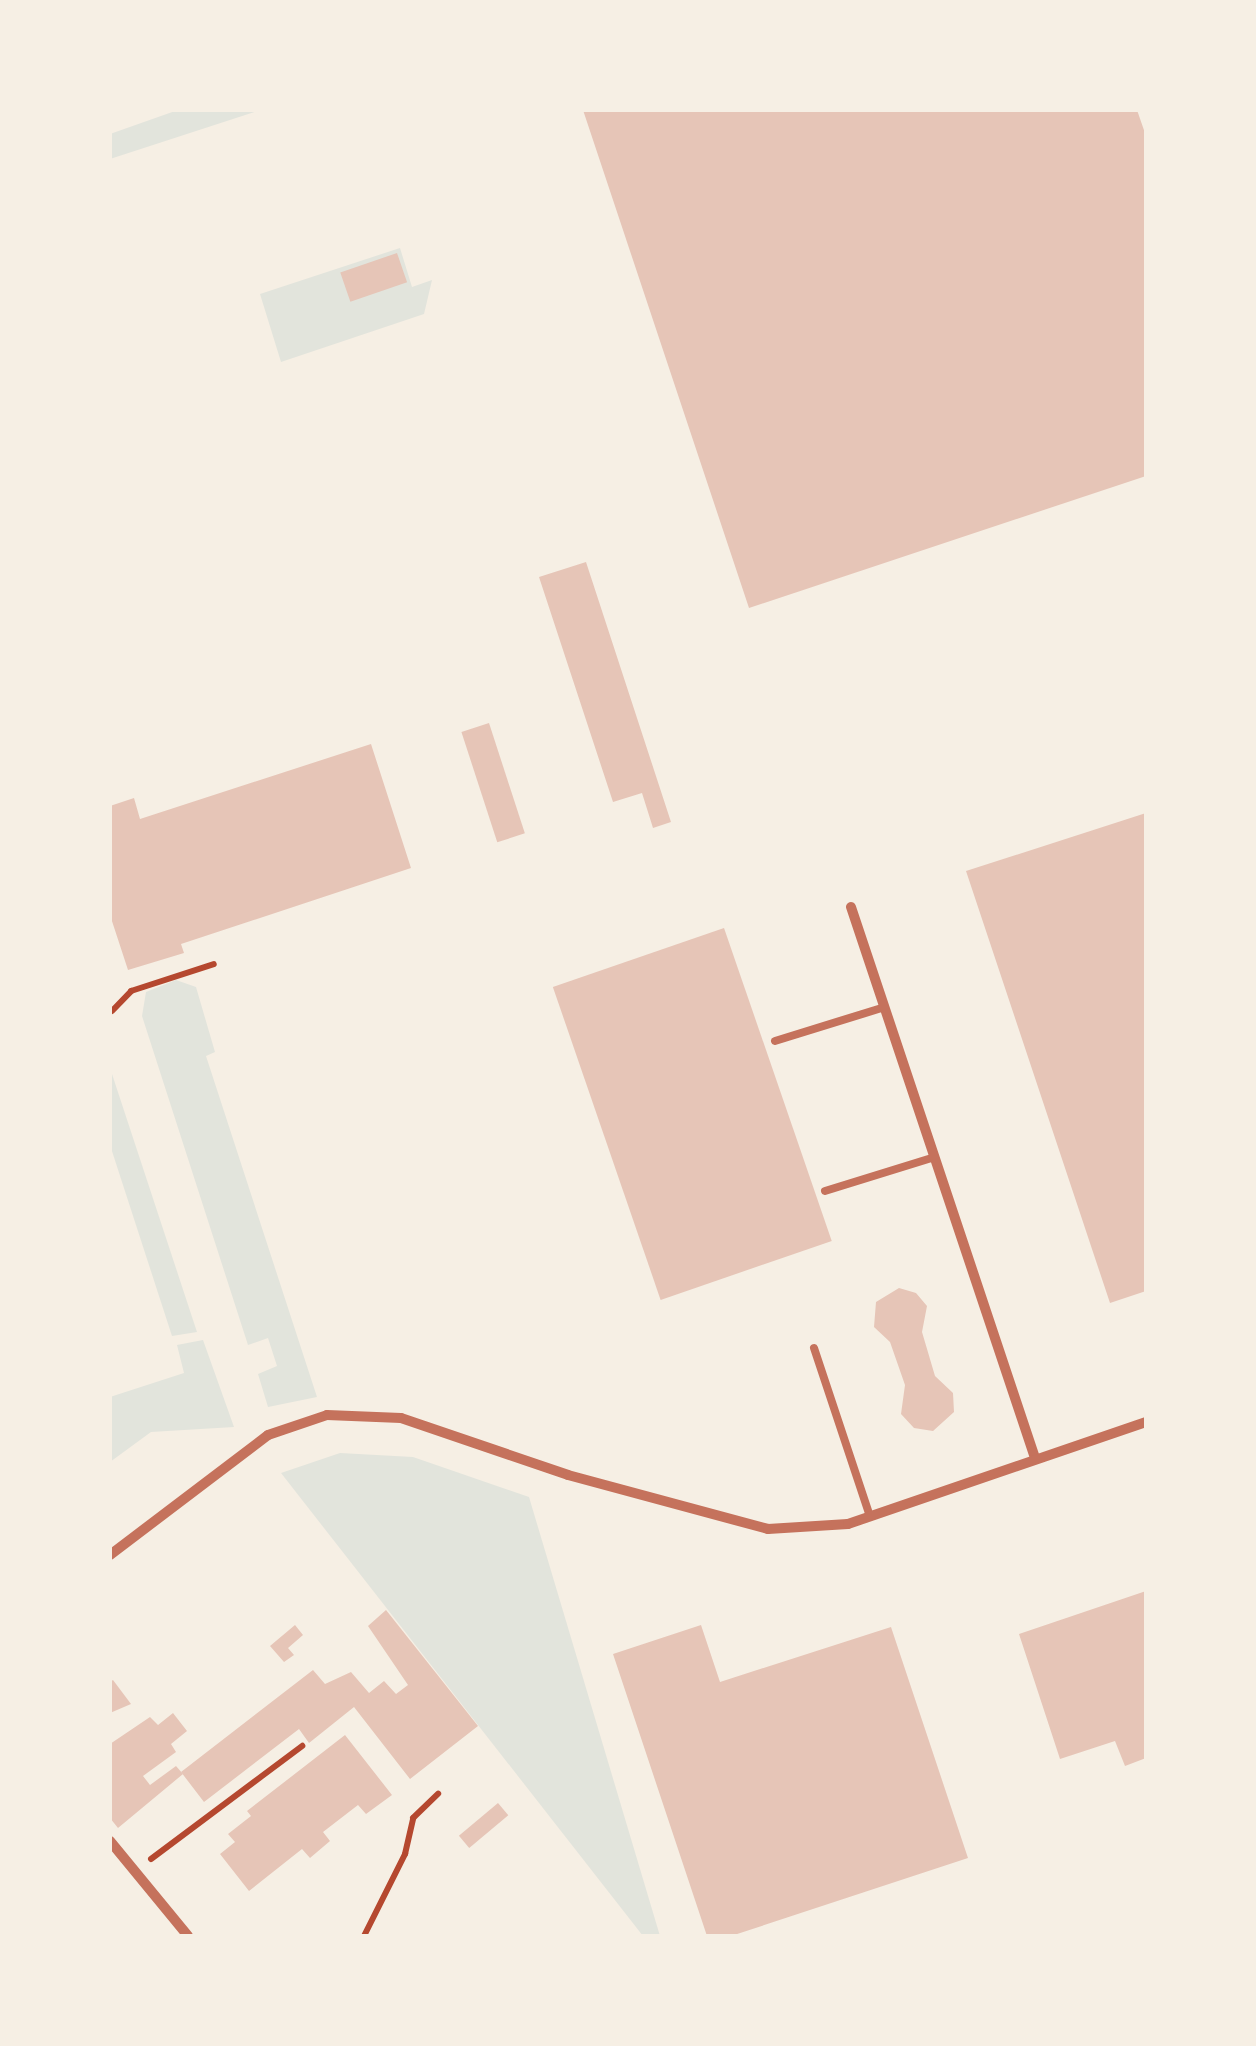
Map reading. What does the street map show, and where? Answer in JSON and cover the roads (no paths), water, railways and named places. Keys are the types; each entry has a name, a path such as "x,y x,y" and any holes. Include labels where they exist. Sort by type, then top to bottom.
{"street":[{"path":"851,907 1035,1458"},
{"path":"110,1555 268,1435 327,1415 401,1418 568,1475 768,1530 848,1524 1146,1422"},
{"path":"110,1841 188,1936"}],"lane":[{"path":"775,1041 886,1007"},
{"path":"825,1192 937,1157"},
{"path":"814,1348 870,1516"}]}
